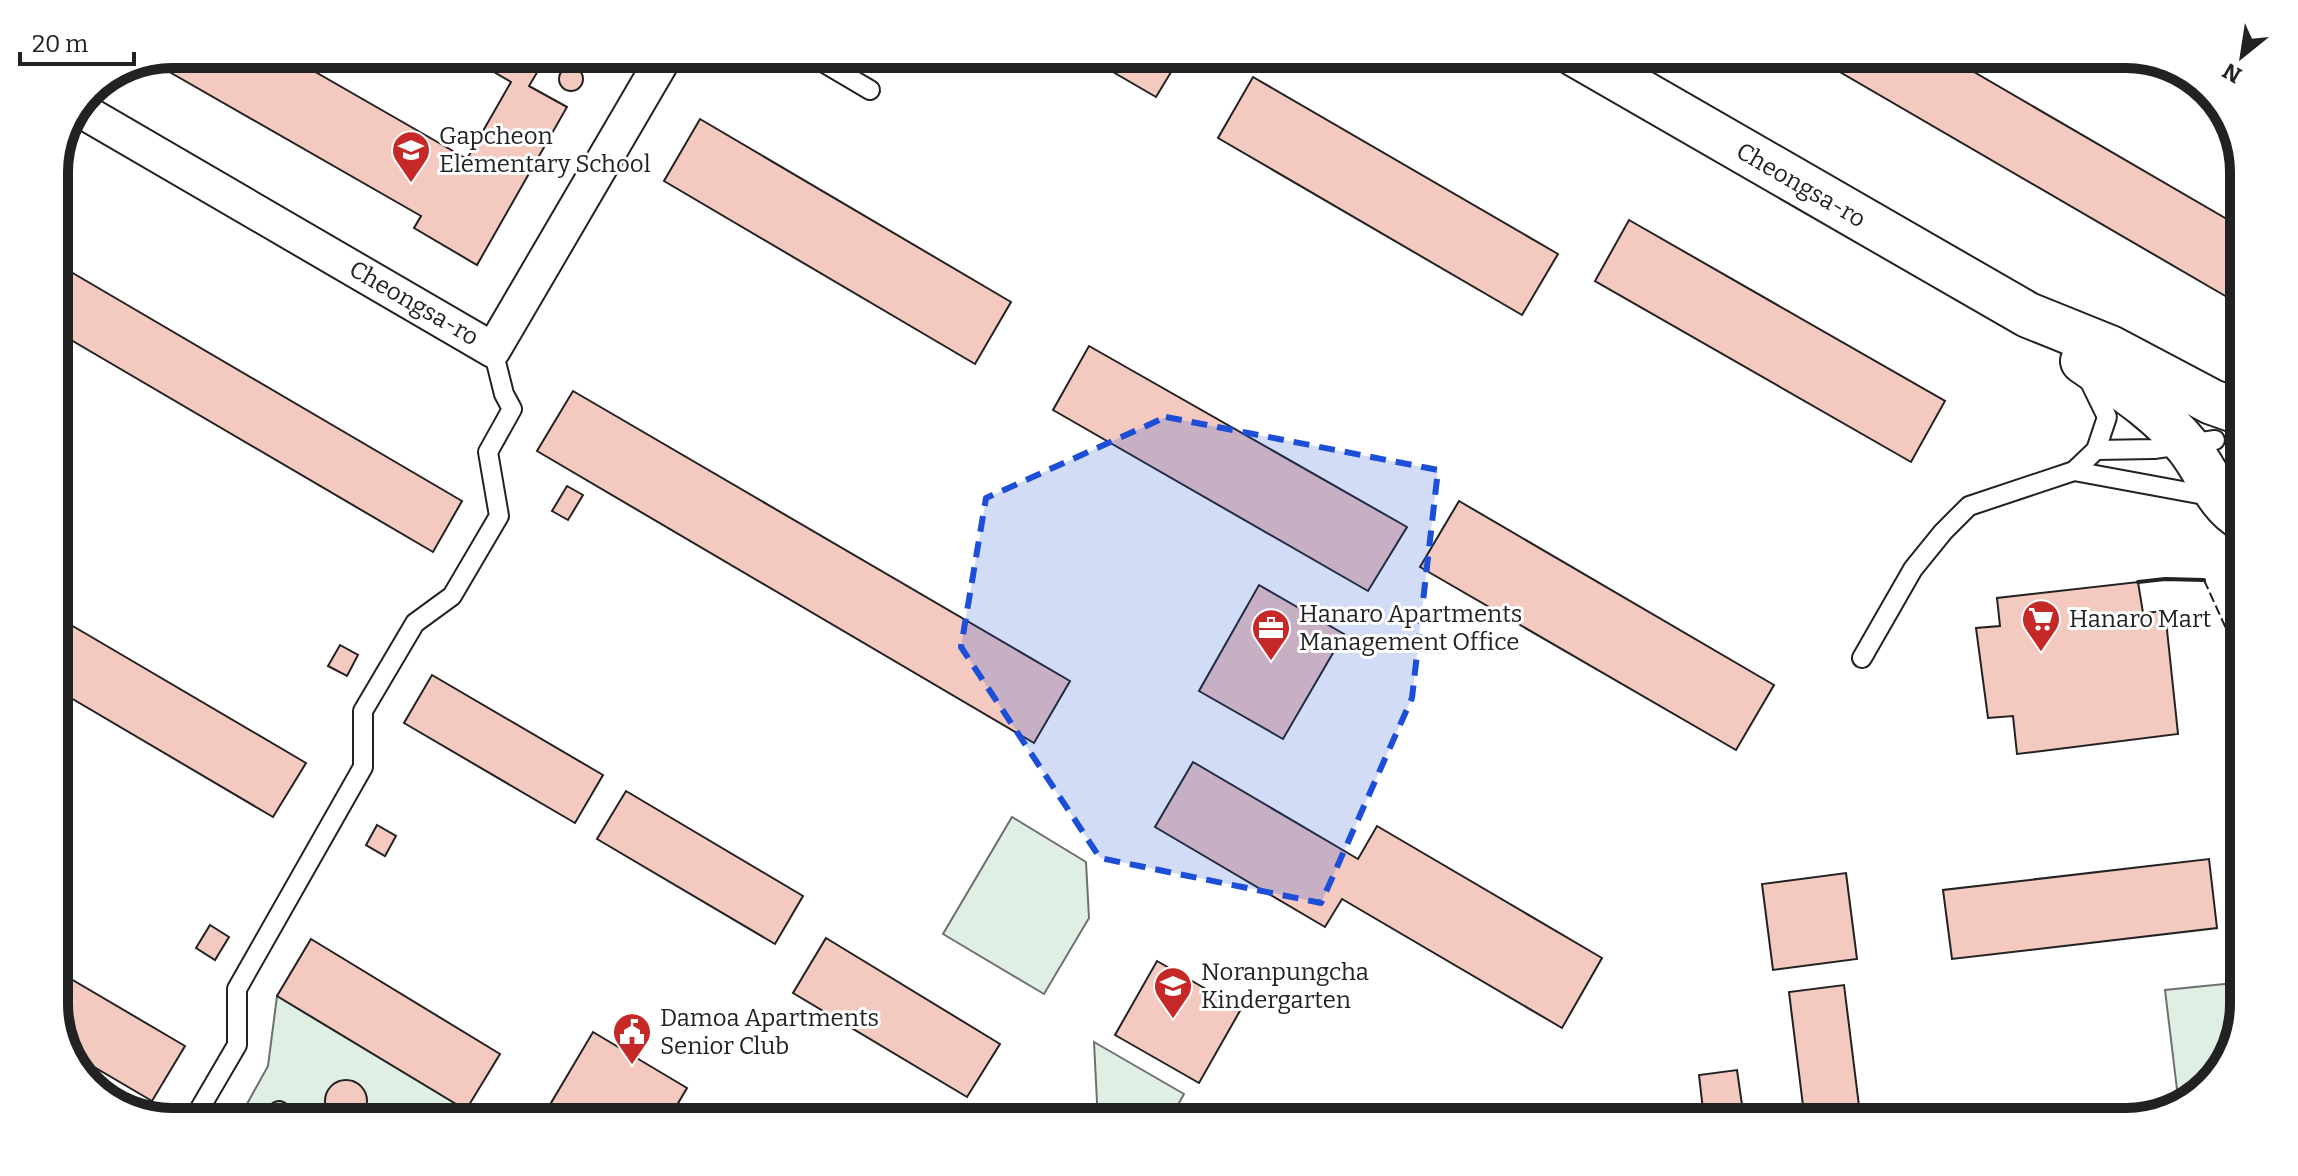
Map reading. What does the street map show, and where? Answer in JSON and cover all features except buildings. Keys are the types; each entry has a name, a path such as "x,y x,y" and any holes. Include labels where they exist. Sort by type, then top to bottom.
{"street":[{"name":"Cheongsa-ro","path":"86,113 493,350 658,68"},
{"name":"Cheongsa-ro","path":"1599,68 2028,315"},
{"path":"2028,315 2078,358 2143,401 2226,474"},
{"path":"2028,315 2110,348 2212,402 2226,474"}],"lane":[{"path":"833,68 870,90"},
{"path":"200,1108 237,1045 237,989 363,767 363,711 415,623 452,596 499,516 488,452 512,409 504,394 493,350"},
{"path":"2074,471 2096,450 2107,417 2078,358"},
{"path":"2096,450 2226,474"},
{"path":"1862,658 1913,569 1969,506 2074,471 2226,474"}],"highlighted area":[{"path":"1166,417 1438,470 1412,698 1321,903 1100,858 961,647 986,498"}],"green space":[{"path":"1012,817 1086,862 1089,918 1044,994 943,934"},
{"path":"2230,983 2229,1018 2219,1050 2204,1073 2178,1094 2165,990"},
{"path":"277,996 463,1108 245,1108 268,1066"},
{"path":"1094,1042 1184,1094 1176,1108 1097,1108"}],"fence":[{"path":"2204,580 2230,640"}],"wall":[{"path":"2138,582 2204,580"}],"place":[{"name":"Gapcheon Elementary School","path":"411,184"},
{"name":"Hanaro Mart","path":"2041,653"},
{"name":"Hanaro Apartments Management Office","path":"1271,662"},
{"name":"Noranpungcha Kindergarten","path":"1173,1020"},
{"name":"Damoa Apartments Senior Club","path":"632,1066"}]}
